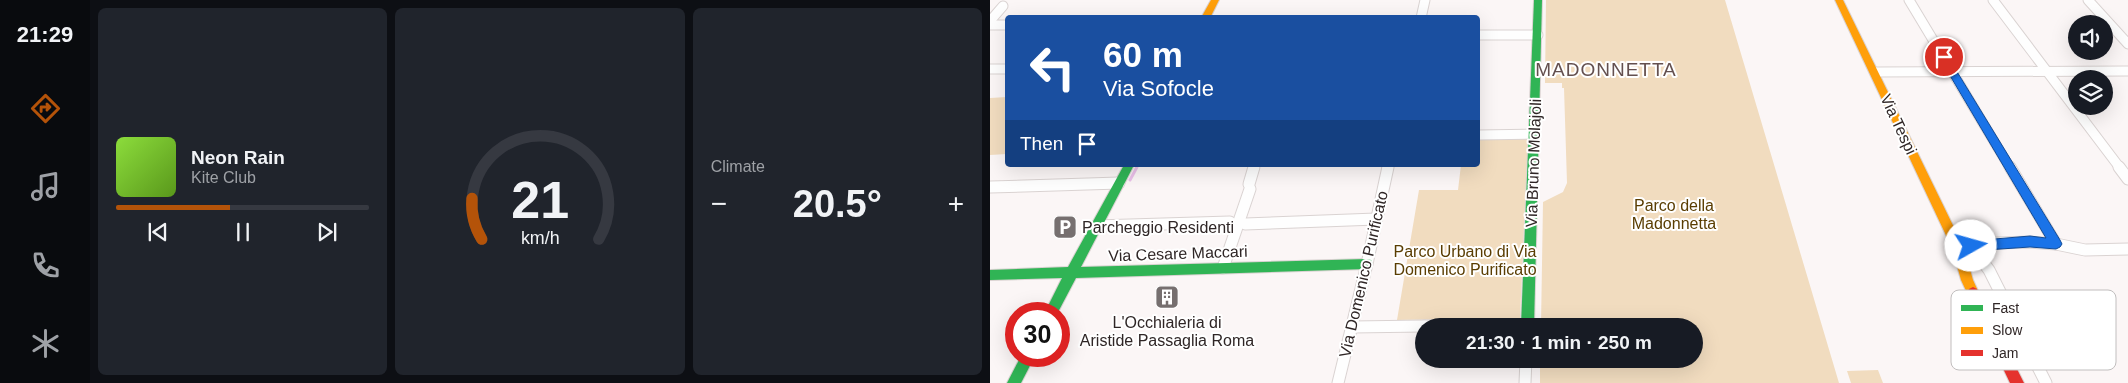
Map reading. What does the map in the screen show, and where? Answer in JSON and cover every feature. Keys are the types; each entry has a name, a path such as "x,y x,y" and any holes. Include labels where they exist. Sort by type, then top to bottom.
{"street":[{"path":"1207,15 1215,0"},
{"path":"1422,15 1425,0"},
{"name":"Via Bruno Molajoli","path":"1527,318 1538,0"},
{"name":"Via Tespi","path":"1839,0 1958,248 1972,290"},
{"path":"1909,0 2056,244"},
{"path":"1993,0 2128,179"},
{"path":"2088,0 2128,44"},
{"path":"990,20 1003,6"},
{"path":"990,25 1005,25"},
{"path":"1480,35 1538,35"},
{"path":"990,69 1005,69"},
{"path":"1874,72 2128,71"},
{"path":"1480,135 1534,134"},
{"path":"1056,302 1128,167"},
{"path":"1223,268 1250,187 1255,167"},
{"name":"Via Domenico Purificato","path":"1338,383 1367,264 1388,167"},
{"path":"990,187 1119,183"},
{"path":"1245,224 1376,219"},
{"path":"1096,226 1230,222"},
{"path":"1958,248 2030,242 2056,244 2085,250 2128,249"},
{"path":"1971,246 1989,270 1999,290"},
{"name":"Via Cesare Maccari","path":"990,275 1367,264"},
{"path":"1352,327 1415,326"},
{"path":"1014,383 1022,367"},
{"path":"1525,383 1526,368"},
{"name":"Via Tespi","path":"2011,370 2017,383"},
{"path":"2039,370 2046,383"}],"green space":[{"name":"Parco della Madonnetta","path":"1546,0 1725,0 1839,383 1540,383 1540,368 1703,368 1703,318 1541,318 1543,202 1563,192 1567,183 1564,88 1562,88 1562,83 1545,83"},
{"path":"1005,97 1005,154 990,155 990,98"},
{"name":"Parco Urbano di Via Domenico Purificato","path":"1480,138 1528,138 1520,318 1415,318 1415,320 1397,320 1419,190 1458,190 1461,167 1480,167"},
{"path":"1878,370 1883,383 1851,383 1847,371"}],"waterway":[{"path":"1130,180 1137,167"}],"traffic: fast":[{"path":"1527,318 1538,0"},
{"path":"1056,302 1128,167"},
{"path":"990,275 1367,264"},
{"path":"1014,383 1022,367"}],"traffic: slow":[{"path":"1207,15 1215,0"},
{"path":"1839,0 1958,248 1972,290"}],"traffic: jam":[{"path":"2011,370 2017,383"}],"place":[{"name":"Parcheggio Residenti","path":"1065,227"},
{"name":"L'Occhialeria di Aristide Passaglia Roma","path":"1167,297"}],"district":[{"name":"MADONNETTA","path":"1606,69"}],"route":[{"path":"1944,57 2056,244 2030,242 1971,246"}]}
